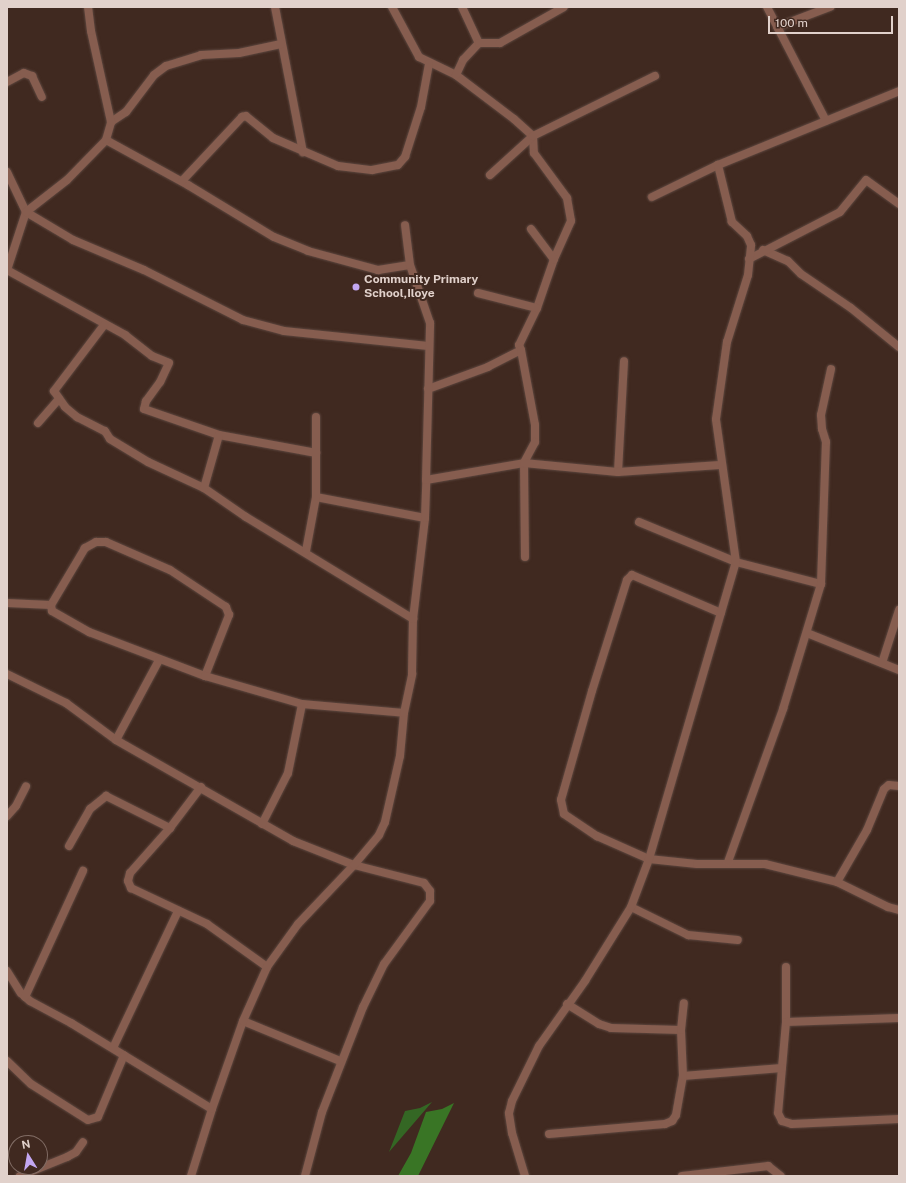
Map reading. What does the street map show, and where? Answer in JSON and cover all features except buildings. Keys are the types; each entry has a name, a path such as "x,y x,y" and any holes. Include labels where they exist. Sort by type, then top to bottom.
{"street":[{"path":"88,7 91,31 111,122 106,140 67,180 26,212 7,270 104,325 125,335 152,356 169,363 160,382 146,401 144,409 219,435 316,453"},
{"path":"275,7 288,66 303,152"},
{"path":"392,7 419,57 429,64 456,75 514,119 533,136 534,153 567,198 571,221 554,259 537,308 519,345 535,424 535,442 524,463 525,557"},
{"path":"462,7 479,44"},
{"path":"456,75 463,60 479,44 500,43 564,7"},
{"path":"767,7 826,121"},
{"path":"777,28 830,7"},
{"path":"111,122 126,112 154,75 166,66 201,55 239,53 282,44"},
{"path":"182,181 242,117 246,116 273,138 338,166 356,170 398,166 405,157 421,108 429,64"},
{"path":"7,82 24,74 32,76 42,97"},
{"path":"490,175 533,136 654,76"},
{"path":"652,197 718,166 899,91"},
{"path":"106,140 182,181 274,237 308,251 378,270 410,265"},
{"path":"525,1176 512,1133 509,1113 512,1101 539,1046 601,957 630,907 649,859 736,562 727,495 720,465 716,419 727,342 748,275 751,245 747,236 732,222 718,166"},
{"path":"7,172 26,212 73,240 144,270 243,320 284,331 428,346"},
{"path":"749,259 763,250 840,212 866,180 899,204"},
{"path":"191,1176 212,1109 244,1021 268,967 298,924 354,865 379,835 385,822 400,756 404,712 412,674 414,619 425,518 428,346 430,323 410,265 405,225"},
{"path":"531,229 554,259"},
{"path":"763,250 788,261 801,274 851,308 899,347"},
{"path":"478,293 537,308"},
{"path":"104,325 54,391 59,399 77,417 105,431 110,439 148,462 204,488 246,517 306,552 414,619"},
{"path":"428,389 488,367 521,350"},
{"path":"618,472 624,361"},
{"path":"728,862 807,633 821,584 826,442 822,429 822,415 831,369"},
{"path":"38,423 59,399"},
{"path":"306,552 316,498 316,417"},
{"path":"204,488 219,435"},
{"path":"426,480 524,463 618,472 720,465"},
{"path":"316,498 425,518"},
{"path":"639,522 736,562 821,584"},
{"path":"205,676 229,615 226,607 170,570 106,542 96,542 85,548 51,605 52,610 89,632 159,660 205,676 302,704 404,712"},
{"path":"721,613 632,575 615,615 592,691 561,800 564,814 597,836 649,859 697,864 728,862 765,864 837,882 888,907 899,910"},
{"path":"7,603 51,605"},
{"path":"882,663 899,610"},
{"path":"807,633 899,670"},
{"path":"116,740 159,660"},
{"path":"7,674 66,703 116,740 201,786 262,824 293,841 354,865 424,883 430,891 430,901 384,964 340,1061 322,1112 305,1176"},
{"path":"262,824 288,774 302,704"},
{"path":"837,882 867,830 884,788 889,785 899,786"},
{"path":"7,816 16,806 26,786"},
{"path":"201,786 170,828 130,873 128,881 131,888 207,924 268,967"},
{"path":"69,846 90,809 106,796 170,828"},
{"path":"25,997 83,870"},
{"path":"630,907 688,935 738,940"},
{"path":"113,1048 178,911"},
{"path":"786,967 786,1022 778,1113 782,1122 792,1124 899,1119"},
{"path":"7,971 25,997 113,1048 212,1109"},
{"path":"549,1134 665,1124 672,1121 676,1115 683,1076 681,1030 684,1003"},
{"path":"567,1004 599,1024 611,1028 681,1030"},
{"path":"786,1022 899,1018"},
{"path":"244,1021 340,1061"},
{"path":"7,1061 31,1084 88,1120 95,1119 101,1110 124,1055"},
{"path":"683,1076 782,1068"},
{"path":"20,1176 67,1157 76,1152 83,1142"},
{"path":"682,1176 768,1166 781,1176"}],"green space":[{"path":"432,1102 389,1152 405,1111 420,1108"},
{"path":"454,1103 418,1176 398,1176 411,1153 426,1112 442,1109"}],"place":[{"name":"Community Primary School,Iloye","path":"356,287"}]}
